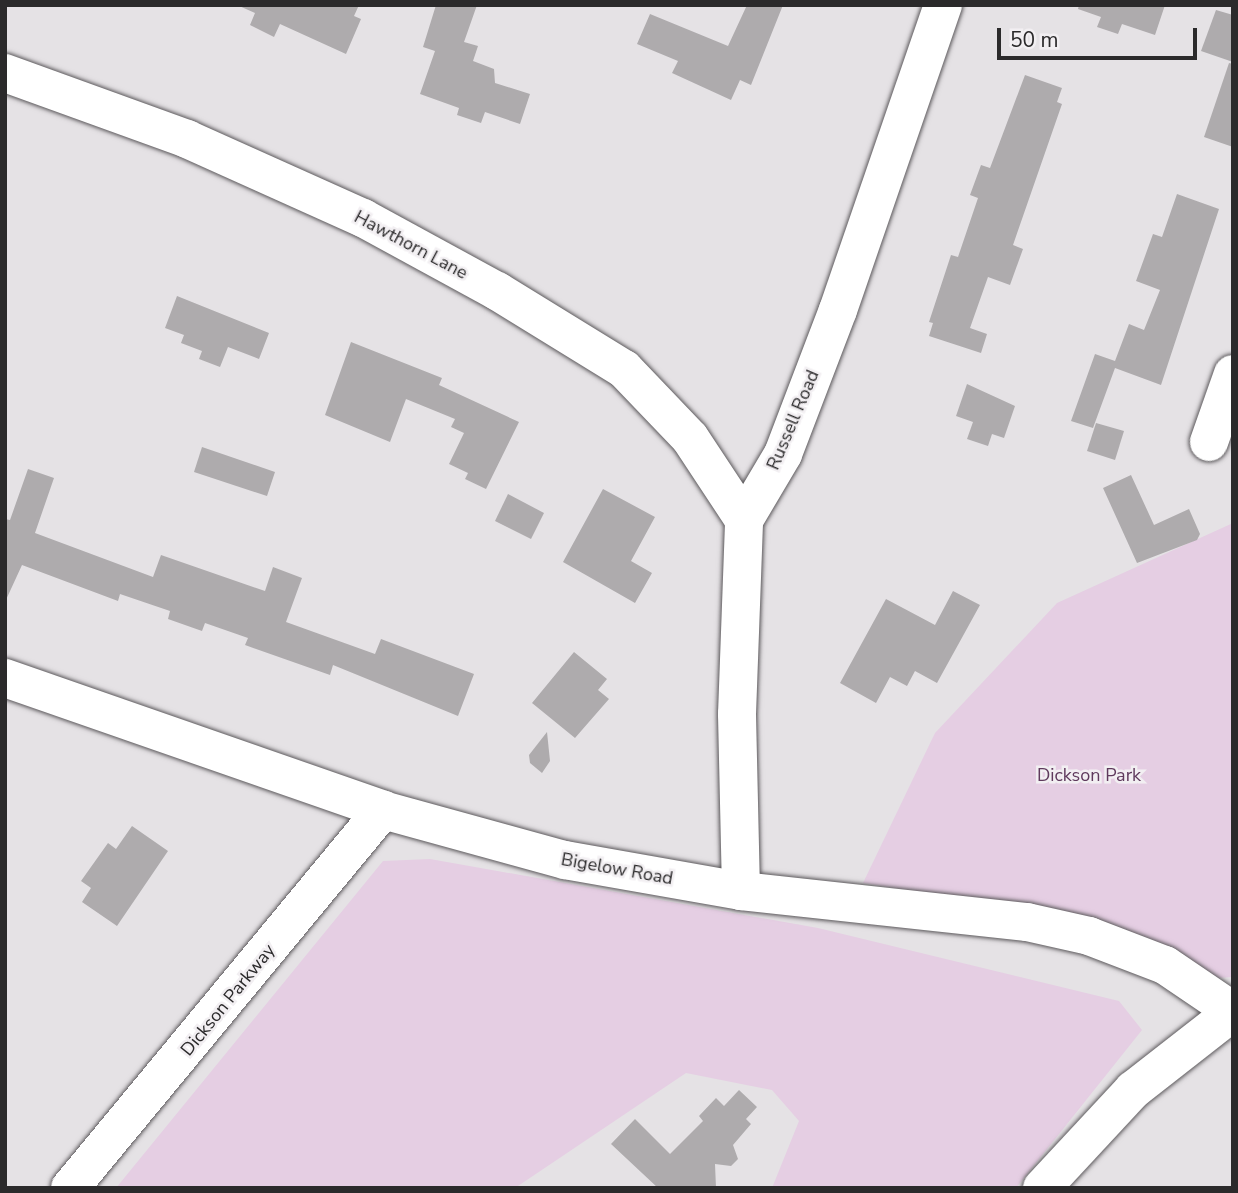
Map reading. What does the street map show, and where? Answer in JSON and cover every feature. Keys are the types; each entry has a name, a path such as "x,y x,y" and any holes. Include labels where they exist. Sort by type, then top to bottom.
{"street":[{"name":"Russell Road","path":"741,891 737,714 744,520 783,454 943,5"},
{"name":"Hawthorn Lane","path":"5,73 187,139 363,218 497,291 624,369 690,438 744,520"},
{"path":"1209,442 1233,374"},
{"name":"Bigelow Road","path":"5,678 383,810 565,860 741,891 1027,922 1089,936 1136,950 1165,965 1233,1012"},
{"name":"Dickson Parkway","path":"70,1188 383,810"},
{"path":"1042,1188 1133,1090 1233,1012"}],"green space":[{"name":"Dickson Park","path":"1233,523 1233,977 1217,978 1090,919 863,883 935,733 1057,603"},
{"path":"430,859 818,928 1119,1001 1142,1030 1016,1188 772,1188 799,1121 772,1090 686,1073 515,1188 116,1188 383,861"}],"building":[{"path":"237,5 359,5 354,16 361,19 346,54 280,24 274,37 250,25 255,13"},
{"path":"436,5 477,5 464,42 478,46 473,61 494,69 495,83 530,94 520,124 485,112 481,123 457,115 459,108 420,94 435,51 423,47"},
{"path":"747,5 783,5 751,85 740,80 731,100 672,73 678,61 637,44 650,14 728,46"},
{"path":"1079,5 1165,5 1155,35 1122,24 1118,34 1097,27 1101,17 1078,9"},
{"path":"1216,10 1233,15 1233,62 1201,51"},
{"path":"1229,63 1233,64 1233,147 1204,137"},
{"path":"1025,75 1062,88 1057,102 1062,104 1013,245 1023,249 1010,285 988,277 970,328 987,334 981,353 929,336 933,323 929,322 951,255 958,257 978,198 970,195 981,165 990,168"},
{"path":"1177,194 1219,209 1161,385 1115,368 1093,428 1071,421 1095,354 1115,361 1129,324 1144,330 1160,290 1136,281 1153,234 1162,237"},
{"path":"177,296 269,333 259,359 228,347 220,367 199,359 202,351 181,343 184,335 165,328"},
{"path":"351,342 442,378 439,385 519,422 486,489 465,479 468,473 449,464 464,433 451,427 455,419 406,399 390,442 325,415"},
{"path":"967,384 1015,406 1004,438 992,434 988,446 967,439 973,422 956,416"},
{"path":"1096,423 1124,431 1115,460 1087,451"},
{"path":"202,447 275,472 267,496 194,472"},
{"path":"28,469 54,478 35,533 153,577 161,555 265,591 273,567 302,578 286,622 375,654 381,639 474,674 458,716 333,665 330,675 245,645 248,638 205,623 202,631 168,619 170,611 120,594 118,601 22,565 5,602 5,519 10,520"},
{"path":"1131,475 1154,525 1189,509 1200,534 1197,540 1137,563 1103,488"},
{"path":"603,489 655,517 631,561 652,573 635,603 563,562"},
{"path":"508,494 544,513 531,539 495,521"},
{"path":"953,591 980,605 937,683 915,671 907,686 890,677 876,703 840,683 886,599 935,625"},
{"path":"574,652 607,679 598,690 609,699 575,738 532,703"},
{"path":"547,732 550,761 542,773 530,763 529,755"},
{"path":"132,826 168,851 117,926 82,902 91,888 81,881 108,843 116,849"},
{"path":"739,1090 757,1107 746,1119 751,1124 733,1145 738,1159 731,1166 715,1164 716,1188 658,1188 611,1144 635,1119 670,1154 703,1121 699,1116 716,1098 724,1106"}]}
